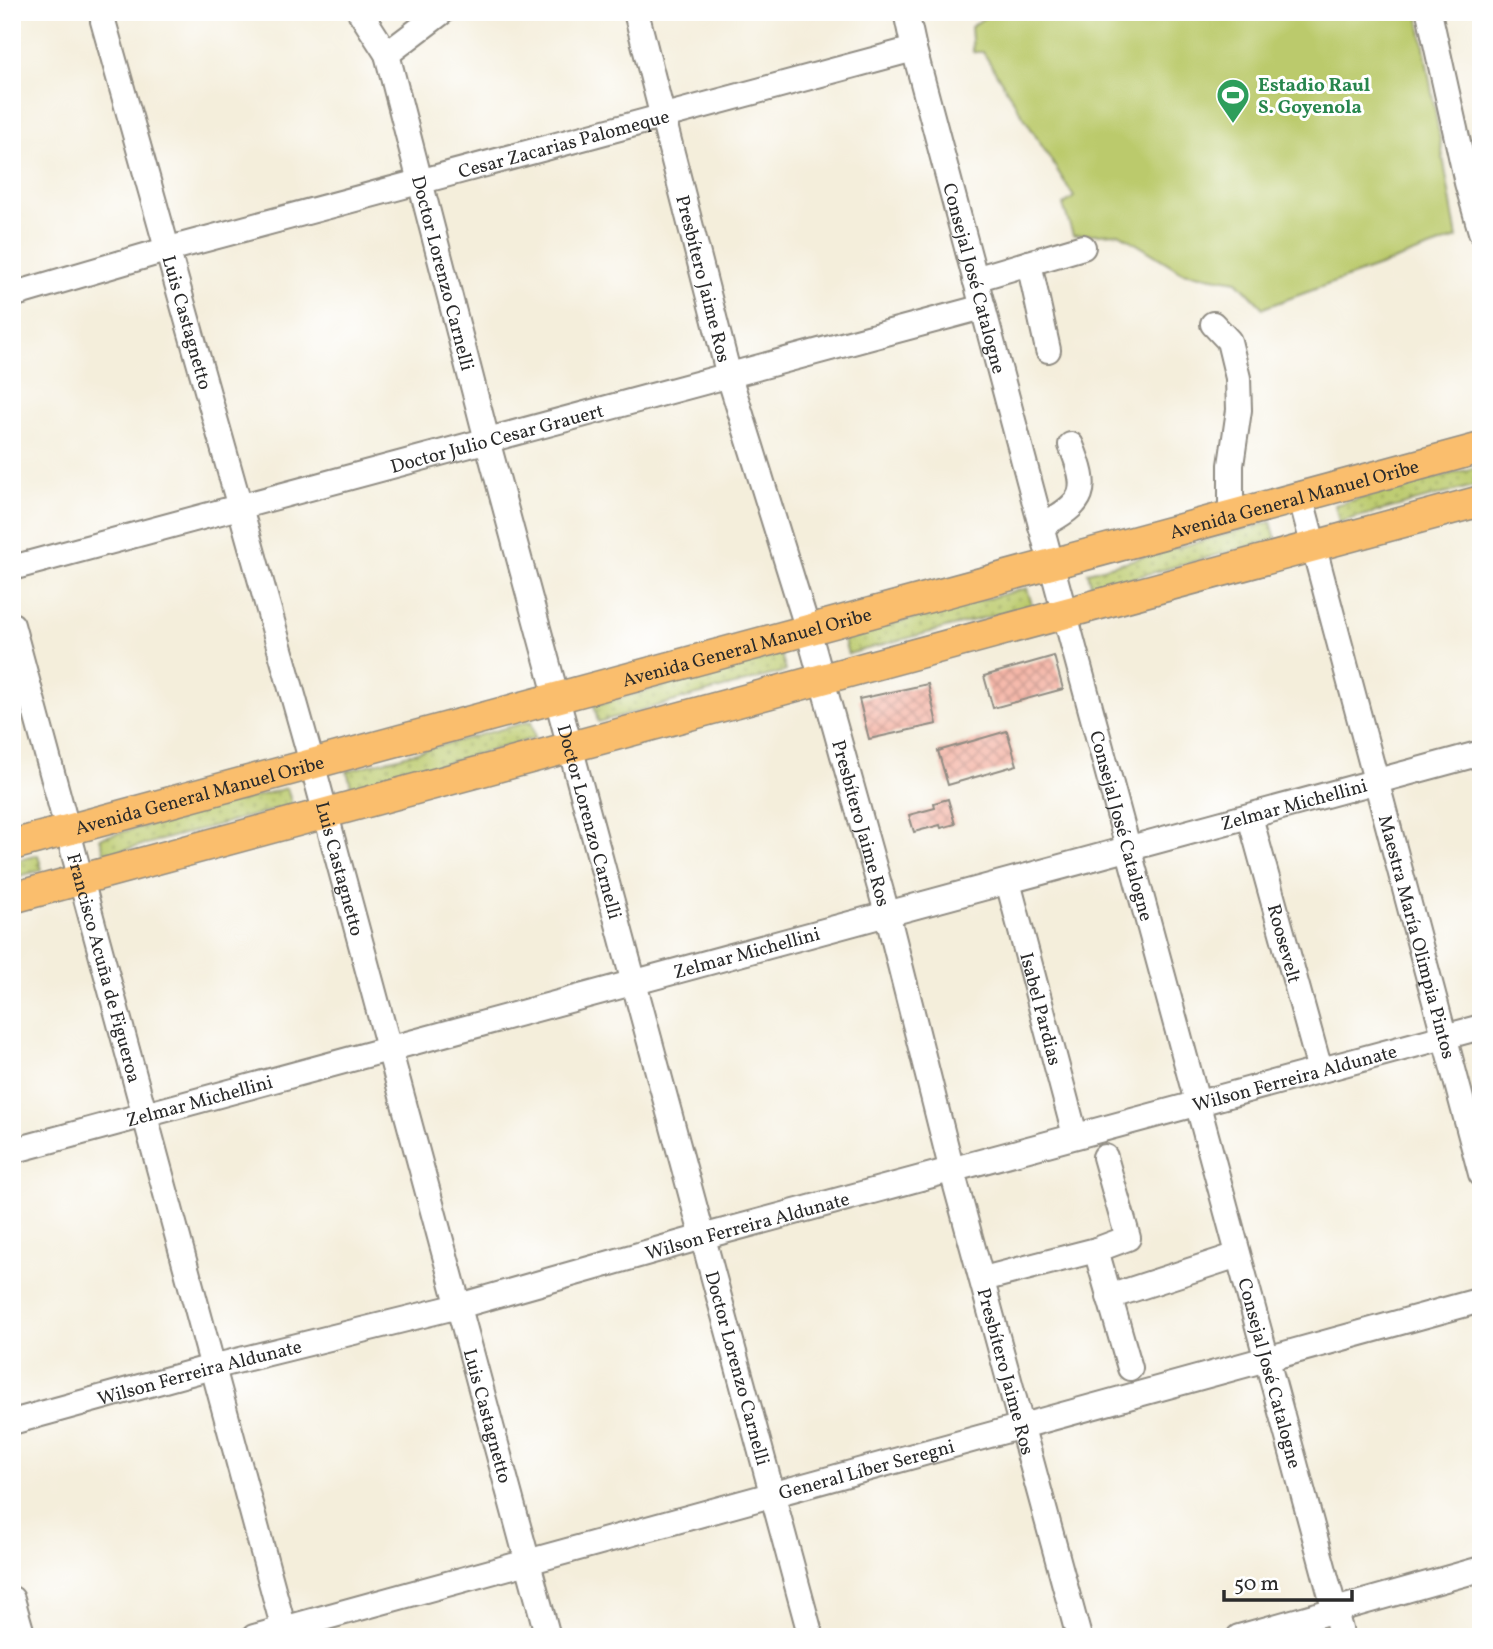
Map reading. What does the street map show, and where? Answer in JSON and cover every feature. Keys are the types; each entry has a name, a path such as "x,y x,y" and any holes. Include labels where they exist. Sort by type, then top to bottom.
{"main road":[{"name":"Avenida General Manuel Oribe","path":"12,845 1051,563 1301,499 1481,448"},
{"path":"12,898 1481,501"}],"street":[{"name":"Doctor Lorenzo Carnelli","path":"360,12 387,54 487,440 811,1637"},
{"path":"387,54 442,12"},
{"name":"Presbítero Jaime Ros","path":"636,12 729,376 808,630 887,913 952,1171 1079,1637"},
{"name":"Consejal José Catalogne","path":"906,12 1041,526 1342,1637"},
{"path":"1429,12 1474,181 1481,232"},
{"name":"Luis Castagnetto","path":"103,21 312,764 548,1637"},
{"name":"Cesar Zacarias Palomeque","path":"12,295 169,249 914,49"},
{"path":"975,279 1083,247"},
{"path":"1029,263 1048,350"},
{"name":"Doctor Julio Cesar Grauert","path":"12,568 983,307"},
{"path":"1213,324 1229,341 1238,378 1239,410 1231,465 1231,517"},
{"path":"1041,526 1068,512 1081,494 1083,474 1072,445"},
{"name":"Maestra María Olimpia Pintos","path":"1301,499 1481,1174"},
{"name":"Francisco Acuña de Figueroa","path":"12,625 285,1633"},
{"name":"Zelmar Michellini","path":"12,1151 1481,753"},
{"name":"Roosevelt","path":"1250,817 1320,1070"},
{"name":"Isabel Pardias","path":"1008,881 1075,1135"},
{"name":"Wilson Ferreira Aldunate","path":"12,1422 212,1367 458,1306 1075,1135 1481,1027"},
{"path":"983,1279 1096,1250 1128,1238 1105,1157"},
{"path":"1096,1250 1130,1368"},
{"path":"1109,1297 1238,1255"},
{"name":"General Líber Seregni","path":"254,1637 285,1633 528,1562 1481,1300"},
{"path":"1238,1637 1481,1569"},
{"path":"12,1599 23,1637"}],"green space":[{"name":"Estadio Raul S. Goyenola","path":"992,12 1418,12 1457,238 1263,308 1237,281 1182,272 1119,233 1073,235 1063,205 1074,197 983,52 973,52 971,27"},
{"path":"1481,466 1481,484 1339,522 1335,505"},
{"path":"1271,522 1276,539 1092,589 1088,572"},
{"path":"1027,588 1032,605 848,654 843,637"},
{"path":"781,654 786,671 598,722 594,705"},
{"path":"531,721 535,738 352,789 347,771"},
{"path":"287,788 292,805 105,855 100,838"},
{"path":"38,855 42,870 12,878 12,862"}],"building":[{"path":"1054,656 1063,689 993,708 984,676"},
{"path":"928,684 937,724 869,739 859,699"},
{"path":"1007,731 1017,765 948,785 938,751"},
{"path":"948,799 955,824 914,832 909,815 935,808 934,803"}],"place":[{"name":"Estadio Raul S. Goyenola","path":"1233,125"}]}
